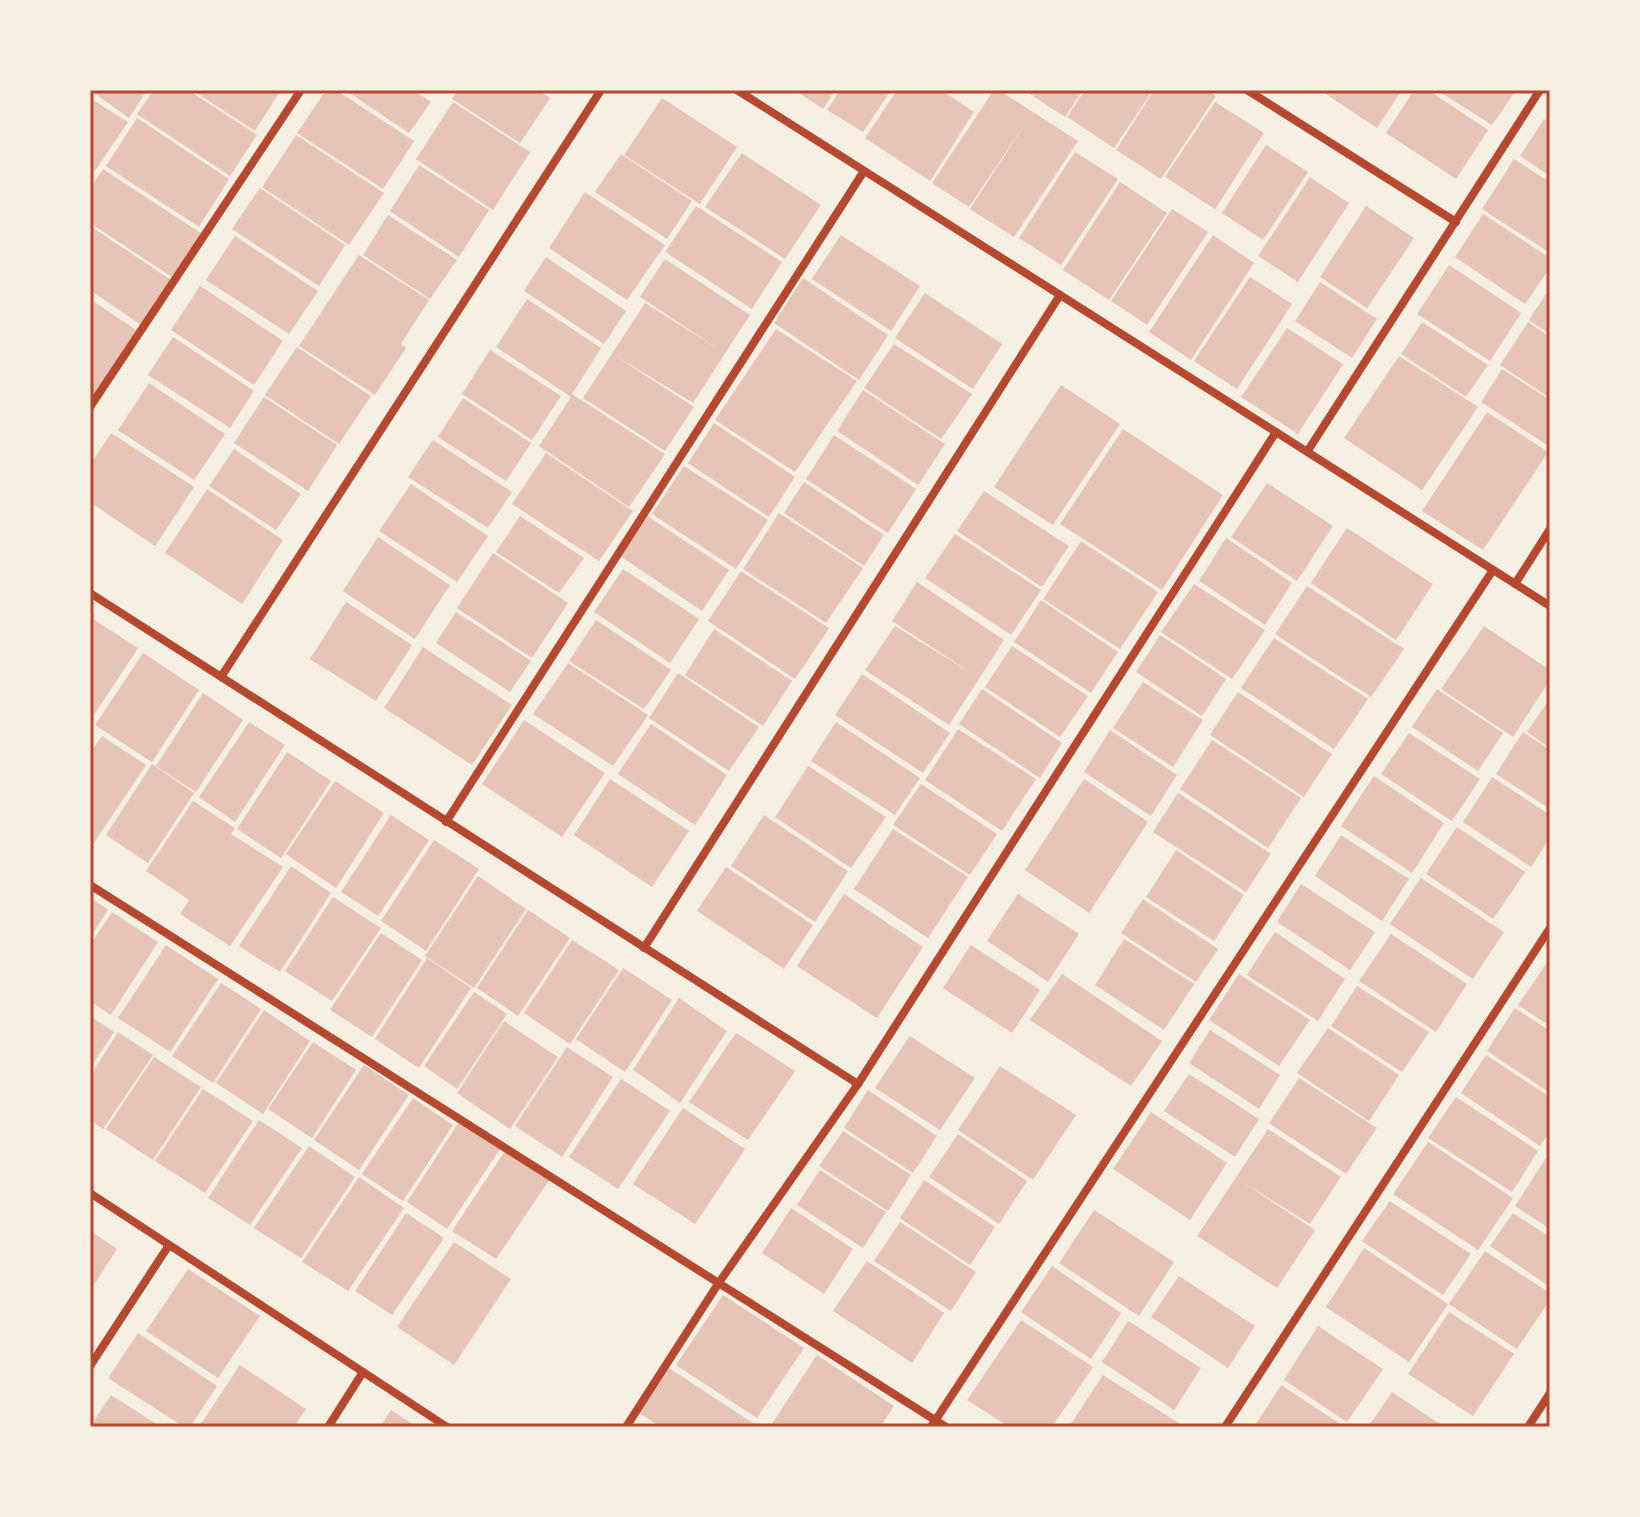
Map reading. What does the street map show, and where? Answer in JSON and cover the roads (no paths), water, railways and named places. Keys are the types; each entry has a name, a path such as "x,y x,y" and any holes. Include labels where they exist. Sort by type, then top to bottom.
{"street":[{"path":"90,407 301,90"},
{"path":"221,677 601,90"},
{"path":"737,90 1550,606"},
{"path":"1247,90 1456,222"},
{"path":"1264,101 1270,90"},
{"path":"1307,452 1540,90"},
{"path":"446,822 864,171"},
{"path":"644,948 1060,295"},
{"path":"626,1427 718,1284 858,1084 1276,432"},
{"path":"1515,584 1550,529"},
{"path":"933,1424 1493,570"},
{"path":"90,593 858,1084"},
{"path":"90,885 933,1424 946,1427"},
{"path":"1225,1427 1550,928"},
{"path":"90,1193 447,1427"},
{"path":"90,1366 169,1245"},
{"path":"328,1427 363,1372"},
{"path":"1528,1427 1550,1393"}]}
